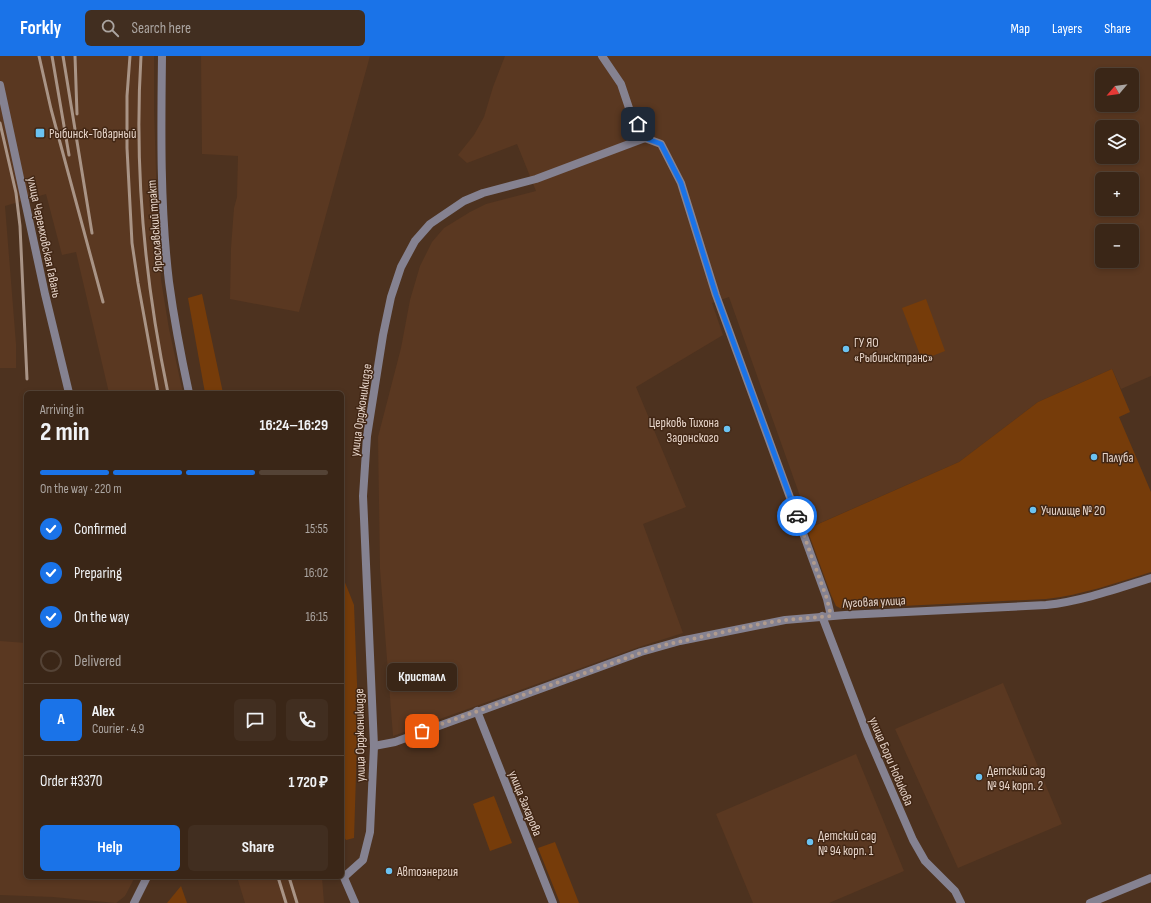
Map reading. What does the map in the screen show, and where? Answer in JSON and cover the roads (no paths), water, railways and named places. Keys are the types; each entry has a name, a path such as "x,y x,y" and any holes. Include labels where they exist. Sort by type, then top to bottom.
{"street":[{"name":"Ярославский тракт","path":"162,56 162,172 165,237 169,281 176,327 189,391"},
{"path":"602,56 621,84 630,111 645,138 661,144 681,183 716,295 827,599 831,616"},
{"name":"улица Черемховская Гавань","path":"0,85 44,294 68,391"},
{"name":"улица Орджоникидзе","path":"344,874 363,860 370,832 374,746 363,496 367,436 383,335 391,297 401,266 415,241 430,224 464,200 536,179 645,138"},
{"name":"Луговая улица","path":"374,746 395,742 477,711 660,646 760,624 822,616 1046,605 1081,600 1151,578"},
{"name":"улица Бори Новикова","path":"822,616 868,736 913,840 925,861 955,892 962,903"},
{"name":"улица Захарова","path":"477,711 553,903"},
{"path":"344,877 355,903"},
{"path":"1090,903 1151,878"},
{"path":"134,903 146,879"}],"railway":[{"path":"39,56 51,109 103,302"},
{"path":"52,56 69,155"},
{"path":"63,56 92,233"},
{"path":"75,56 77,114"},
{"path":"130,56 127,96 127,148 132,243 158,391"},
{"path":"141,56 139,141 143,226 153,310 168,391"},
{"path":"0,123 16,193 20,226 27,379"},
{"path":"279,879 286,903"},
{"path":"290,879 297,903"}],"place":[{"name":"Рыбинск-Товарный","path":"40,133"},
{"name":"ГУ ЯО «Рыбинсктранс»","path":"846,349"},
{"name":"Церковь Тихона Задонского","path":"727,429"},
{"name":"Палуба","path":"1094,457"},
{"name":"Училище № 20","path":"1033,510"},
{"name":"Кристалл","path":"422,731"},
{"name":"Детский сад № 94 корп. 2","path":"979,777"},
{"name":"Детский сад № 94 корп. 1","path":"810,842"},
{"name":"Автоэнергия","path":"389,871"}]}
